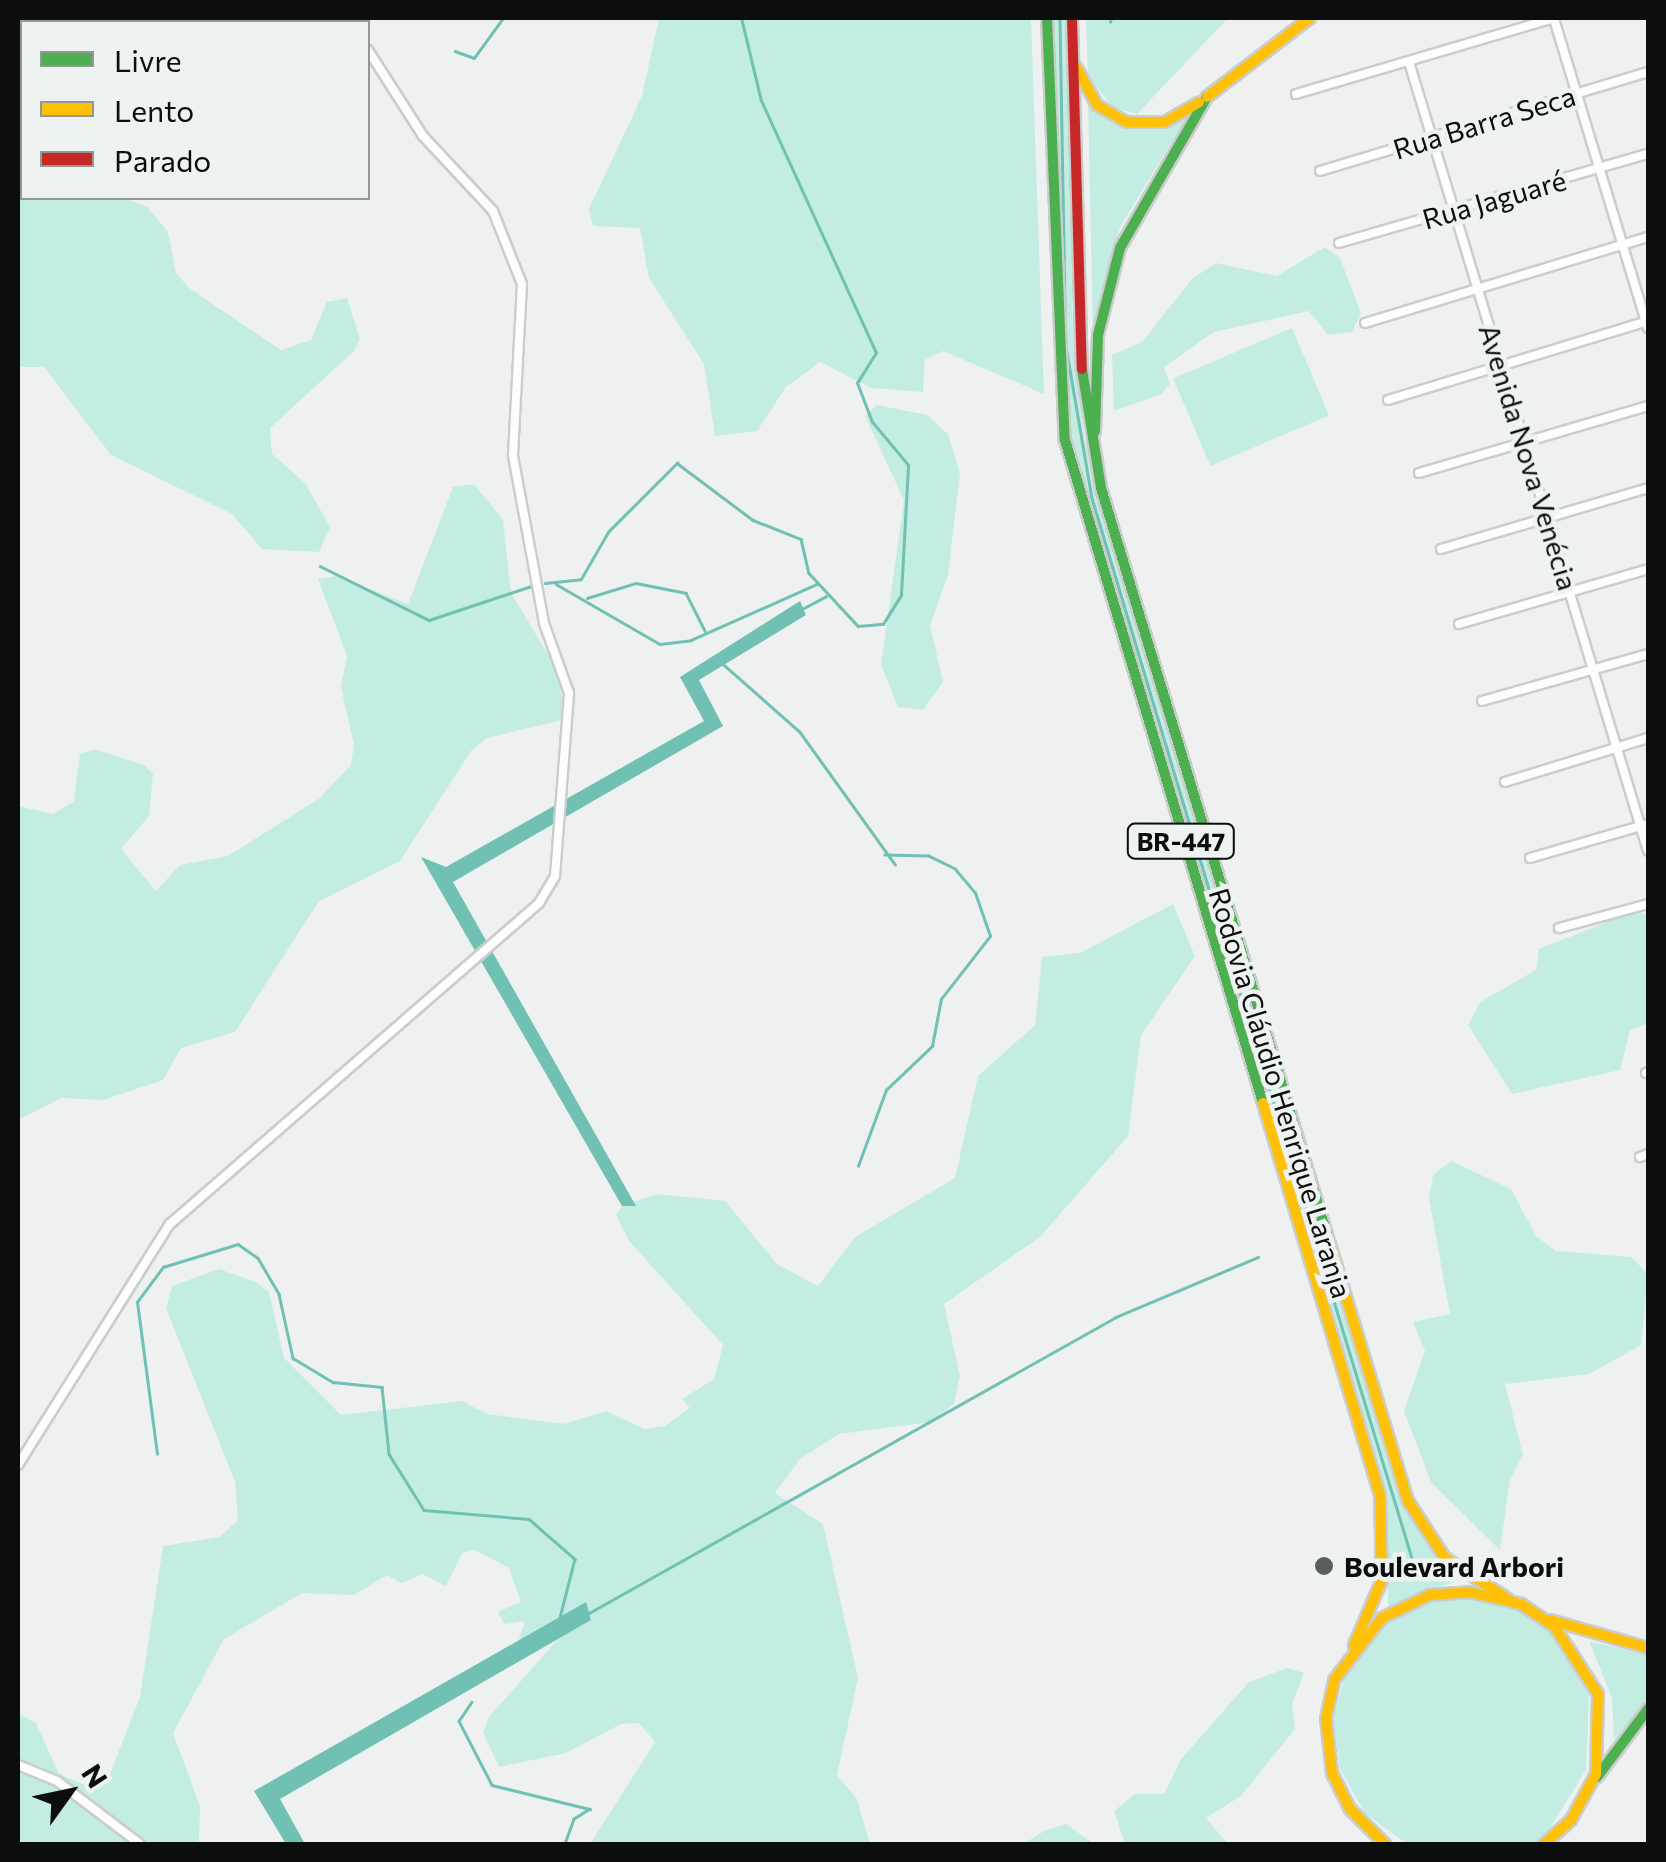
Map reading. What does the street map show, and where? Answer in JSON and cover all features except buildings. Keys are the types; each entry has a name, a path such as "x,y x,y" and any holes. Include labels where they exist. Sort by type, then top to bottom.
{"main road":[{"name":"Rodovia Cláudio Henrique Laranja","path":"1047,18 1055,358 1068,454 1380,1496 1384,1566 1354,1645"},
{"name":"Rodovia Cláudio Henrique Laranja","path":"1072,18 1082,383 1108,513 1408,1501 1446,1558 1508,1599"},
{"path":"1073,58 1091,98 1127,122 1165,122 1206,97 1310,18"},
{"path":"1108,513 1094,402 1107,291 1147,187 1206,97"},
{"name":"BR-447","path":"1385,1844 1343,1798 1326,1746 1330,1692 1354,1645 1417,1599 1456,1592 1508,1599 1544,1617 1573,1645 1598,1694 1603,1734 1592,1786 1555,1840 1544,1844"},
{"path":"1544,1617 1648,1648"},
{"path":"1592,1786 1648,1709"}],"street":[{"path":"1296,94 1556,18 1648,324 1388,400"},
{"path":"18,1465 170,1224 496,940 551,887 569,726 514,455 522,284 493,211 423,136 370,53"},
{"name":"Avenida Nova Venécia","path":"1409,62 1617,748 1644,825 1648,851"},
{"name":"Rua Barra Seca","path":"1320,171 1648,72"},
{"name":"Rua Jaguaré","path":"1339,243 1648,154"},
{"path":"1365,322 1648,237"},
{"path":"1420,473 1648,406"},
{"path":"1441,550 1648,488"},
{"path":"1459,624 1648,569"},
{"path":"1482,701 1648,654"},
{"path":"1504,782 1648,738"},
{"path":"1530,858 1644,825"},
{"path":"1560,928 1648,904"},
{"path":"18,1766 72,1791 140,1844"}],"shaded area":[{"path":"18,18 82,20 20,20 20,200 128,200 147,207 168,232 176,273 189,288 281,350 311,340 327,302 347,298 360,339 354,351 270,428 272,454 305,483 330,527 319,552 262,549 232,514 111,455 44,367 18,367"},
{"path":"659,18 1031,18 1044,394 943,351 925,360 923,392 871,388 820,362 786,387 757,431 715,436 704,364 649,278 640,228 593,226 589,209 642,96"},
{"path":"1052,18 1067,18 1073,331 1084,437 1253,1009 1239,1013 1070,440"},
{"path":"1086,18 1228,18 1137,114 1113,107 1088,77"},
{"path":"1088,101 1137,129 1185,120 1120,227 1093,339"},
{"path":"1325,247 1340,258 1361,313 1352,332 1328,335 1309,311 1214,332 1164,367 1170,384 1161,394 1114,411 1112,355 1142,342 1192,279 1216,263 1277,276"},
{"path":"1292,328 1329,415 1210,466 1173,378"},
{"path":"877,405 927,415 948,434 960,474 948,575 930,625 943,682 923,710 898,707 881,665 904,500 865,416"},
{"path":"474,484 503,520 511,593 558,671 566,719 487,738 471,751 400,861 319,901 235,1032 181,1048 163,1080 103,1100 61,1098 18,1120 18,806 53,814 74,801 80,754 94,749 144,765 153,774 149,816 121,849 156,891 180,865 228,856 320,798 351,765 354,745 341,687 347,656 318,579 336,576 408,604 453,487"},
{"path":"800,601 806,615 699,680 723,726 453,882 636,1206 622,1206 421,857 446,867 704,721 680,677"},
{"path":"1173,904 1195,956 1141,1035 1128,1136 1040,1237 944,1304 960,1376 954,1404 930,1422 839,1434 800,1459 775,1493 823,1524 858,1678 837,1775 857,1799 870,1844 590,1844 655,1742 639,1723 621,1724 566,1753 499,1767 483,1733 489,1717 559,1638 591,1620 585,1603 518,1643 525,1621 504,1624 498,1612 521,1602 509,1568 475,1550 462,1553 446,1586 422,1574 402,1583 387,1575 354,1595 302,1593 224,1639 173,1733 200,1806 199,1844 18,1844 18,1713 36,1723 59,1774 83,1784 108,1779 140,1697 163,1546 220,1537 238,1520 235,1482 166,1308 172,1286 219,1269 256,1282 269,1292 284,1358 341,1415 462,1401 487,1414 564,1424 606,1411 644,1429 665,1426 690,1408 682,1399 714,1379 723,1345 629,1241 616,1215 622,1206 657,1194 725,1201 777,1264 818,1286 855,1237 955,1178 978,1076 1035,1025 1042,957 1080,953"},
{"path":"1635,911 1648,915 1648,1023 1630,1030 1620,1070 1512,1094 1468,1025 1480,1002 1536,970 1539,949"},
{"path":"1254,1014 1403,1504 1459,1580 1388,1607 1388,1506 1241,1018"},
{"path":"1451,1161 1511,1189 1536,1236 1556,1251 1631,1257 1648,1274 1641,1345 1589,1374 1505,1384 1523,1455 1510,1479 1500,1550 1431,1482 1404,1411 1425,1351 1413,1322 1450,1314 1429,1199 1433,1175"},
{"path":"1469,1598 1518,1610 1550,1631 1589,1695 1586,1770 1540,1844 1407,1844 1365,1813 1340,1769 1333,1719 1346,1671 1386,1622 1431,1601"},
{"path":"586,1602 591,1620 280,1799 305,1844 286,1844 254,1791"},
{"path":"1589,1641 1648,1655 1648,1700 1614,1740 1612,1698"},
{"path":"1287,1668 1304,1673 1292,1704 1295,1729 1241,1796 1206,1818 1228,1844 1125,1844 1114,1811 1135,1794 1164,1794 1181,1759 1249,1682"},
{"path":"1066,1824 1094,1844 1023,1844 1044,1831"}],"waterway":[{"path":"455,51 474,58 503,18"},
{"path":"545,583 581,579 608,532 677,463 753,520 801,539 809,573 858,626 883,624 901,595 908,465 872,422 857,383 876,353 761,101 741,18"},
{"path":"1060,18 1065,314"},
{"path":"1110,22 1111,18"},
{"path":"1067,352 1092,498 1244,1006"},
{"path":"320,566 429,620 531,586"},
{"path":"587,598 636,583 686,593 705,631"},
{"path":"556,584 660,644 691,640 817,584"},
{"path":"802,609 826,596"},
{"path":"723,664 800,732 895,864"},
{"path":"858,1166 886,1090 932,1046 941,999 990,936 975,893 955,869 928,856 885,855"},
{"path":"1249,1021 1418,1578"},
{"path":"157,1454 137,1302 163,1267 238,1244 258,1258 279,1294 293,1358 333,1382 382,1387 389,1454 424,1510 529,1519 575,1559 559,1622"},
{"path":"589,1613 1116,1317 1258,1257"},
{"path":"472,1702 459,1721 492,1785 590,1809 574,1819 565,1844"}],"traffic: fast":[{"path":"1047,18 1065,440 1263,1103"},
{"path":"1095,431 1098,335 1120,248 1207,97"},
{"path":"1082,369 1101,488 1332,1251"},
{"path":"1597,1777 1648,1709"}],"traffic: slow":[{"path":"1207,97 1310,18"},
{"path":"1076,67 1097,105 1127,122 1165,122 1199,102"},
{"path":"1263,1103 1380,1496 1382,1580 1354,1645"},
{"path":"1332,1251 1408,1501 1445,1558 1508,1599"},
{"path":"1385,1844 1350,1809 1332,1773 1326,1719 1334,1680 1382,1618 1430,1595 1469,1592 1521,1604 1554,1626 1598,1694 1596,1774 1571,1820 1544,1844"},
{"path":"1550,1620 1648,1648"}],"traffic: jam":[{"path":"1072,18 1082,369"}],"place":[{"name":"Boulevard Arbori","path":"1324,1566"}]}
